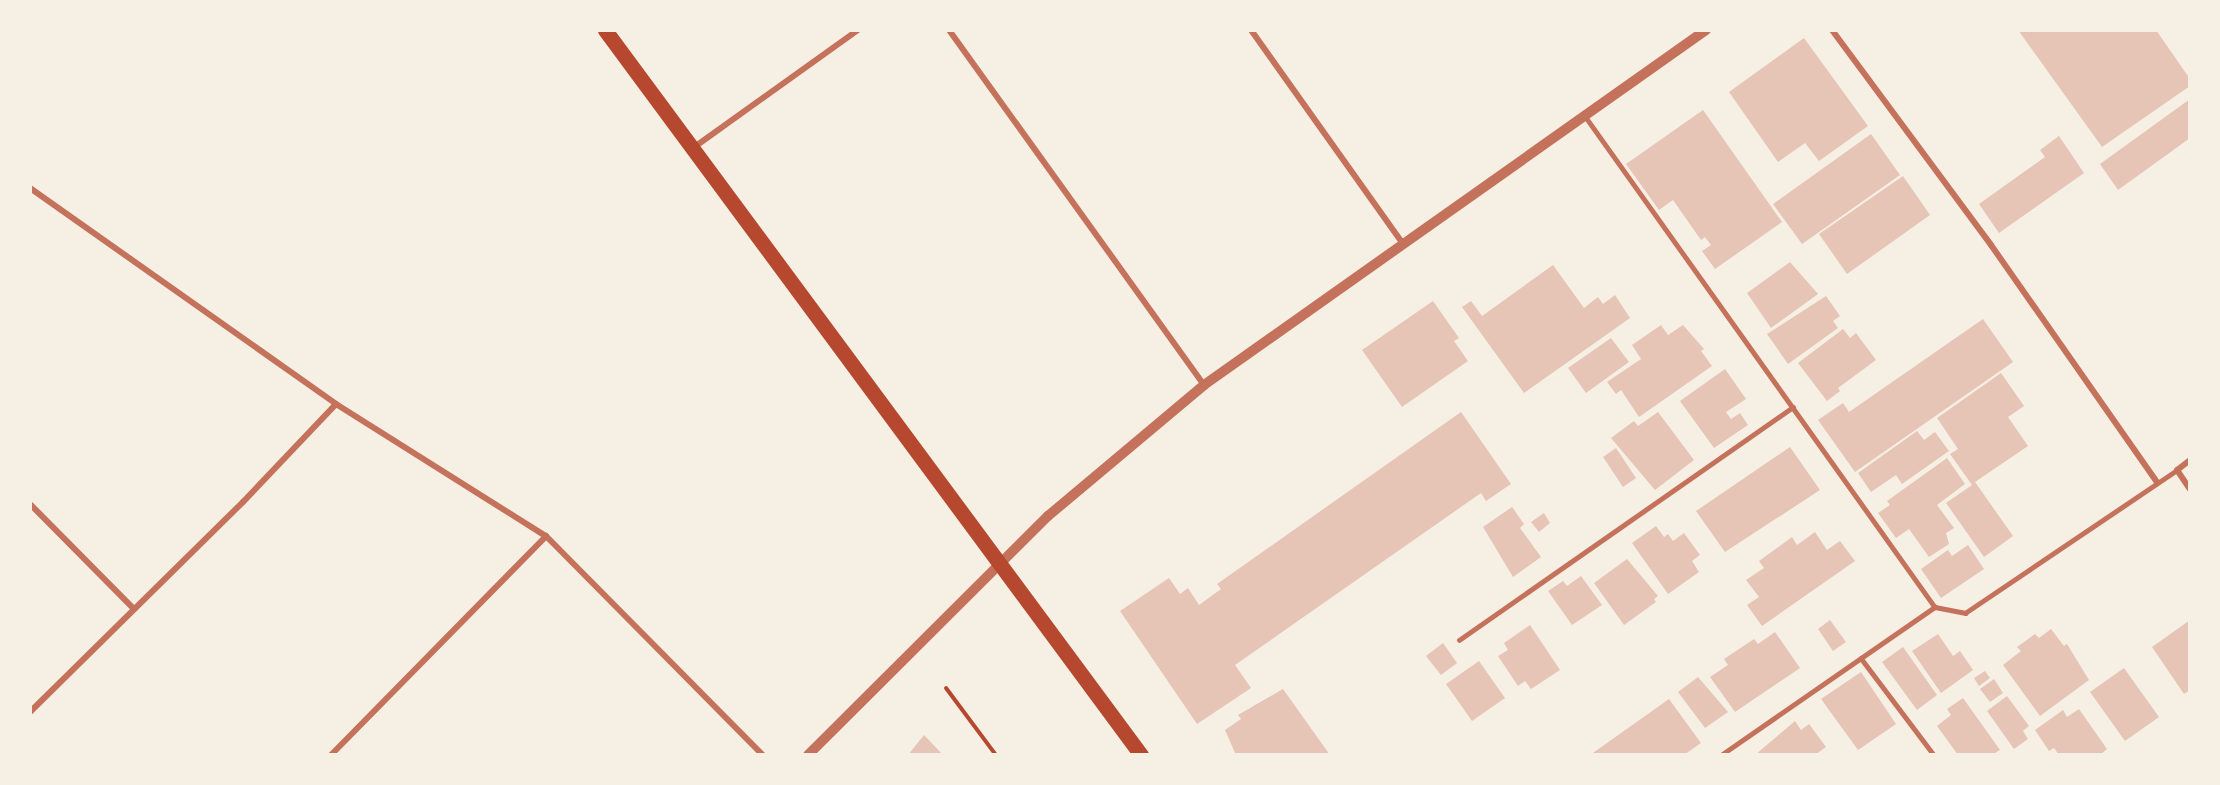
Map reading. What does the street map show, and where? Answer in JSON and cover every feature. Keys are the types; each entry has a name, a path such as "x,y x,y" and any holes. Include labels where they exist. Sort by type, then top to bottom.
{"main road":[{"path":"605,30 1141,755"}],"street":[{"path":"693,149 858,30"},
{"path":"949,30 1204,385"},
{"path":"1251,30 1403,244"},
{"path":"808,755 998,563 1048,516 1204,385 1706,30"},
{"path":"1832,30 1991,245 2156,481"},
{"path":"30,188 336,404 546,536 763,755"},
{"path":"30,712 243,502 336,404"},
{"path":"2190,460 2177,470 2190,489"},
{"path":"30,504 134,609"},
{"path":"331,755 546,536"}],"lane":[{"path":"1586,116 1935,607 1965,613 2156,481 2177,470"},
{"path":"1460,640 1793,407"},
{"path":"1721,755 1935,607"},
{"path":"1862,658 1934,755"}],"path":[{"path":"946,688 996,755"}],"building":[{"path":"2018,30 2156,30 2190,79 2190,86 2102,147"},
{"path":"1804,38 1868,126 1819,161 1805,143 1778,162 1729,92"},
{"path":"2190,99 2190,138 2118,190 2100,164"},
{"path":"1703,110 1782,222 1715,269 1702,251 1711,245 1705,237 1701,240 1673,200 1659,210 1626,164"},
{"path":"1871,134 1900,175 1802,244 1773,204"},
{"path":"2059,136 2084,173 1999,233 1979,204 2045,157 2040,150"},
{"path":"1903,176 1930,215 1847,274 1819,234"},
{"path":"1790,262 1818,294 1771,328 1747,293"},
{"path":"1553,265 1584,308 1598,297 1603,304 1615,295 1630,318 1524,393 1462,307 1471,301 1482,316"},
{"path":"1826,296 1840,316 1833,321 1838,328 1788,364 1767,334"},
{"path":"1433,301 1459,338 1454,341 1468,361 1402,407 1362,350"},
{"path":"1983,319 2013,362 1855,472 1818,420 1843,403 1849,412"},
{"path":"1661,325 1668,335 1683,325 1704,349 1701,351 1712,366 1639,417 1621,390 1616,394 1607,382 1641,359 1632,345"},
{"path":"1843,329 1850,338 1856,333 1876,360 1838,388 1840,391 1827,401 1798,363"},
{"path":"1611,338 1629,362 1586,393 1568,368"},
{"path":"1725,369 1746,399 1726,412 1731,419 1740,413 1748,425 1714,448 1680,401"},
{"path":"2001,373 2024,406 2008,417 2028,446 1975,482 2013,536 1984,557 1946,503 1972,485 1950,454 1958,449 1937,418"},
{"path":"1461,412 1511,484 1486,501 1481,493 1235,665 1251,688 1197,724 1120,611 1169,578 1180,594 1188,588 1199,605 1221,589 1217,584"},
{"path":"1658,412 1694,460 1655,490 1611,438 1634,421 1638,426"},
{"path":"1917,431 1924,440 1935,432 1949,451 1902,484 1896,475 1871,492 1858,473"},
{"path":"1790,447 1820,490 1725,552 1696,511"},
{"path":"1616,448 1636,478 1623,487 1603,457"},
{"path":"1947,458 1965,484 1937,505 1954,528 1946,533 1949,544 1929,557 1909,529 1896,538 1878,513 1890,505 1887,501"},
{"path":"1512,507 1524,524 1520,528 1541,557 1513,577 1483,527"},
{"path":"1544,513 1550,523 1539,532 1531,522"},
{"path":"1656,526 1664,537 1668,534 1673,541 1684,533 1700,555 1692,561 1699,572 1668,594 1632,543"},
{"path":"1815,532 1827,550 1840,541 1855,561 1762,626 1747,605 1759,597 1746,580 1764,568 1759,561 1792,537 1797,545"},
{"path":"1968,545 1984,569 1941,598 1921,569 1948,550 1952,556"},
{"path":"1627,559 1658,596 1654,599 1656,602 1624,625 1594,583"},
{"path":"1581,576 1602,605 1572,625 1548,591 1563,581 1567,586"},
{"path":"1830,620 1846,642 1833,651 1818,629"},
{"path":"2190,620 2190,690 2184,694 2152,647"},
{"path":"1530,625 1560,670 1531,689 1525,681 1518,686 1498,656 1508,650 1504,643"},
{"path":"2051,629 2064,646 2067,644 2089,680 2040,716 2003,665 2021,651 2017,647 2035,634 2039,638"},
{"path":"1775,632 1800,668 1735,712 1710,677 1728,665 1724,659 1754,639 1758,644"},
{"path":"1938,634 1953,656 1960,651 1973,670 1941,693 1912,651"},
{"path":"1443,643 1457,663 1441,675 1426,656"},
{"path":"1903,647 1937,695 1917,710 1882,662"},
{"path":"1479,661 1505,698 1472,721 1446,684"},
{"path":"2124,668 2159,717 2125,741 2090,692"},
{"path":"1985,671 1990,678 1979,686 1974,678"},
{"path":"1861,672 1896,724 1858,750 1821,699"},
{"path":"1698,677 1728,712 1705,728 1678,692"},
{"path":"1994,679 2003,693 1990,702 1980,689"},
{"path":"1283,689 1330,755 1236,755 1225,730 1241,719 1238,715"},
{"path":"2007,696 2029,726 2023,731 2028,739 2014,749 1987,711"},
{"path":"1963,698 2000,750 1992,755 1958,755 1937,726 1951,715 1947,709"},
{"path":"1669,699 1701,743 1684,755 1590,755"},
{"path":"2079,709 2107,749 2100,755 2059,755 2054,748 2049,751 2035,730 2063,710 2067,717"},
{"path":"1795,721 1801,730 1809,724 1826,747 1815,755 1755,755"},
{"path":"924,735 943,755 908,755"}]}
